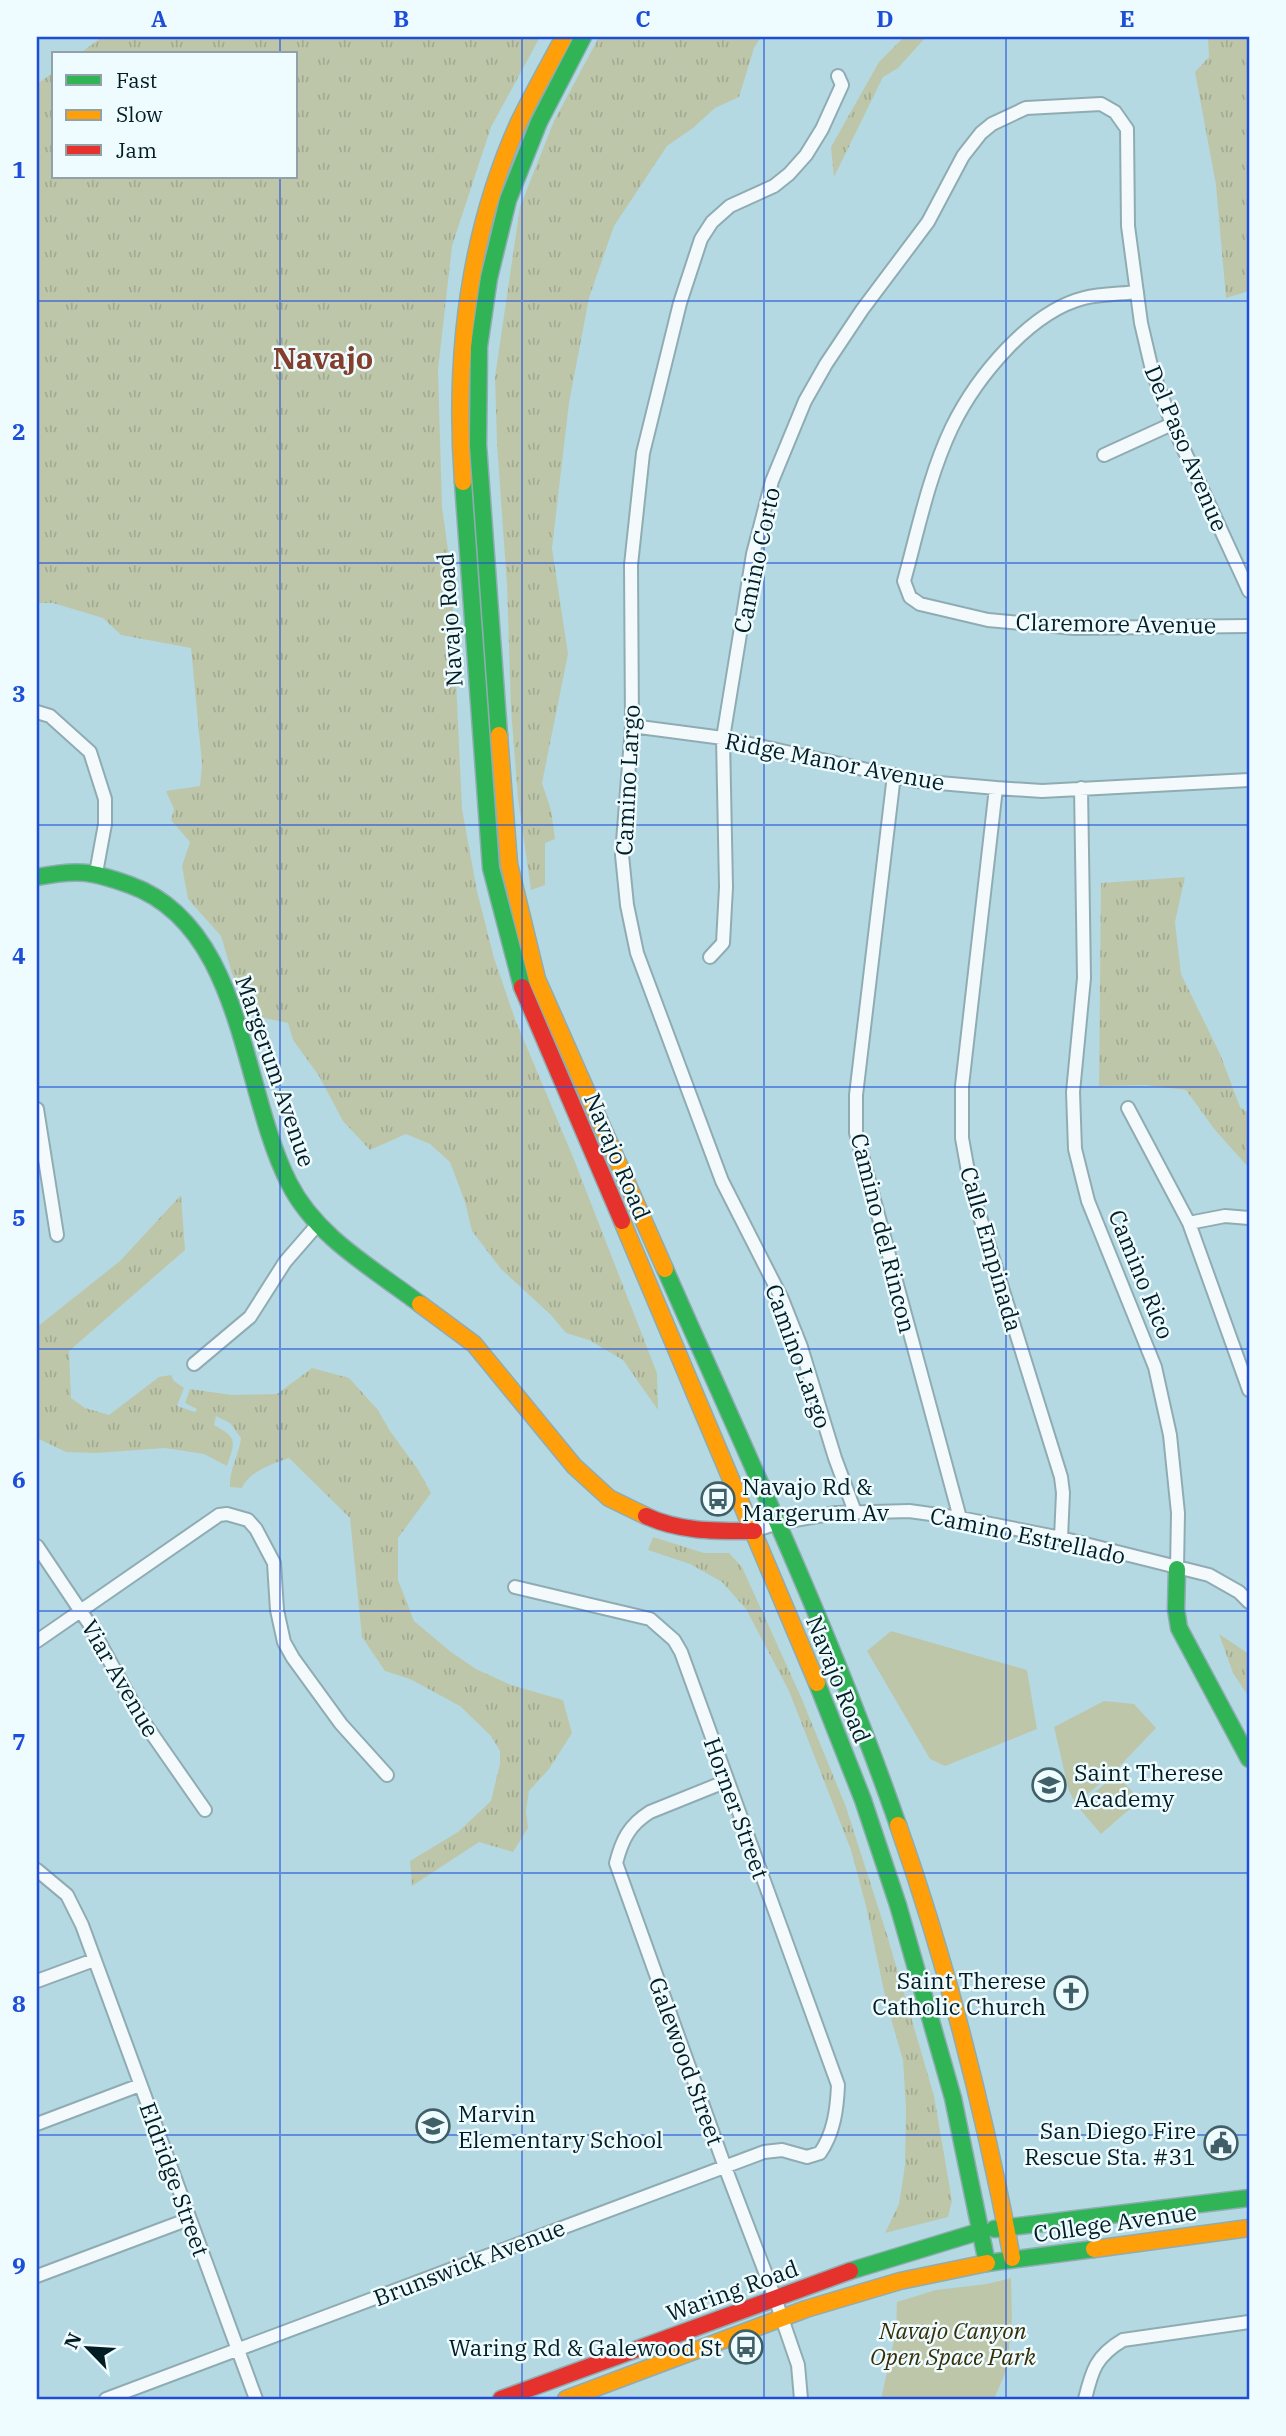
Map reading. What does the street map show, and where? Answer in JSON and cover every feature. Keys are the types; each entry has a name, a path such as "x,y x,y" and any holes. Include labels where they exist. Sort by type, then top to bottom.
{"main road":[{"name":"Navajo Road","path":"564,37 519,123 491,197 470,281 461,348 460,446 491,868 519,981 754,1531 863,1800 898,1905 953,2098 987,2263"},
{"name":"Navajo Road","path":"583,37 538,122 508,200 489,278 479,346 478,445 509,864 537,979 778,1523 887,1793 923,1898 978,2093 1012,2259"},
{"name":"Margerum Avenue","path":"37,877 64,872 96,873 146,891 173,909 206,948 222,979 277,1154 290,1185 318,1224 342,1246 474,1344 574,1466 608,1498 664,1524 710,1531 754,1531"},
{"name":"Camino Rico","path":"1177,1569 1176,1609 1179,1628 1249,1759"},
{"path":"818,1687 841,1677"},
{"name":"College Avenue","path":"981,2231 1249,2198"},
{"name":"College Avenue","path":"987,2263 1249,2228"},
{"name":"Waring Road","path":"501,2399 869,2264 981,2231"},
{"name":"Waring Road","path":"566,2399 782,2318 889,2284 987,2263"}],"street":[{"name":"Camino Largo","path":"838,76 842,85 834,106 806,155 775,186 730,206 712,222 701,239 680,303 642,465 631,565 632,726 622,855 627,905 637,953 722,1181 782,1299 801,1347 835,1458 855,1512"},
{"name":"Del Paso Avenue","path":"1101,104 1115,112 1127,129 1128,226 1141,323 1152,370 1172,424 1249,591"},
{"name":"Camino Corto","path":"710,957 723,943 726,887 723,738 753,554 769,493 805,401 826,363 862,310 928,222 963,156 981,134 992,124 1026,108 1101,104"},
{"name":"Claremore Avenue","path":"1137,292 1084,298 1055,310 1016,340 984,376 953,425 942,454 904,581 906,590 920,604 988,620 1075,628 1249,626"},
{"path":"1104,455 1172,424"},
{"path":"37,712 50,716 90,752 105,799 105,824 96,873"},
{"name":"Ridge Manor Avenue","path":"632,726 723,738 917,781 996,788 1042,791 1249,780"},
{"name":"Camino del Rincon","path":"894,775 856,1094 856,1133 960,1518"},
{"name":"Calle Empinada","path":"996,788 962,1086 962,1138 971,1188 1061,1477 1061,1538"},
{"name":"Camino Rico","path":"1081,788 1084,978 1073,1092 1075,1149 1088,1201 1155,1367 1170,1435 1178,1513 1177,1569"},
{"path":"1128,1108 1189,1223 1249,1390"},
{"path":"37,1109 57,1235"},
{"path":"1189,1223 1225,1216 1249,1218"},
{"path":"194,1364 250,1317 285,1262 318,1224"},
{"name":"Camino Estrellado","path":"754,1531 778,1523 855,1512 909,1511 960,1518 1061,1538 1209,1575 1239,1592 1249,1602"},
{"path":"37,1641 219,1515 227,1514 248,1520 275,1563 277,1610 284,1642 341,1724 387,1775"},
{"name":"Viar Avenue","path":"37,1546 80,1610 141,1718 205,1810"},
{"name":"Horner Street","path":"515,1587 650,1619 674,1640 681,1652 838,2085 837,2104 829,2139"},
{"name":"Galewood Street","path":"727,1781 638,1819 623,1837 616,1863 782,2318 798,2365 801,2399"},
{"name":"Eldridge Street","path":"37,1870 67,1895 82,1925 256,2399"},
{"path":"37,1980 94,1959"},
{"path":"37,2124 141,2085"},
{"name":"Brunswick Avenue","path":"106,2399 764,2152 782,2150 807,2157 820,2153 829,2139"},
{"path":"37,2276 189,2220"},
{"path":"1085,2399 1100,2357 1123,2340 1249,2322"}],"green space":[{"path":"102,37 540,37 491,127 452,246 438,370 442,507 451,571 462,809 477,891 494,958 515,1019 573,1157 657,1373 658,1410 623,1360 589,1340 566,1333 551,1315 501,1269 472,1231 465,1202 450,1162 430,1144 406,1134 370,1150 343,1121 319,1076 293,1040 288,1023 250,1015 232,973 221,936 188,899 182,866 190,842 171,820 174,809 166,791 200,786 202,764 191,648 121,635 103,618 53,603 37,603 37,84 52,73 52,178 298,178 298,52 82,52"},
{"path":"599,37 761,37 754,48 739,97 715,108 667,146 614,226 589,298 569,403 552,548 568,654 542,783 551,810 555,839 545,843 545,885 531,890 518,798 511,709 495,377 520,207 554,121"},
{"path":"904,37 926,37 898,68 883,77 834,177 831,147 879,62"},
{"path":"1208,37 1249,37 1249,291 1226,298 1216,185 1195,72 1209,57"},
{"path":"1185,877 1175,922 1181,974 1220,1054 1240,1107 1249,1113 1249,1168 1215,1130 1186,1090 1145,1085 1099,1086 1101,883"},
{"path":"181,1195 185,1250 69,1351 71,1398 85,1408 109,1415 159,1377 171,1375 174,1381 184,1388 177,1406 195,1412 197,1409 185,1403 190,1389 232,1395 277,1394 312,1368 349,1378 378,1410 431,1493 398,1538 398,1580 414,1621 476,1669 511,1685 563,1700 572,1733 549,1769 529,1791 526,1811 528,1828 513,1852 479,1842 412,1886 410,1861 458,1832 491,1801 500,1764 500,1751 491,1736 460,1706 410,1679 385,1671 362,1637 350,1518 289,1458 256,1473 242,1488 230,1487 241,1438 230,1423 216,1416 214,1425 231,1437 233,1445 227,1466 204,1454 165,1448 96,1453 66,1452 37,1438 37,1327 120,1261"},
{"path":"653,1537 704,1553 729,1553 742,1567 801,1697 846,1807 934,2096 952,2201 948,2217 885,2233 899,2204 905,2165 903,2060 887,2005 851,1850 789,1691 746,1609 722,1582 690,1564 648,1550"},
{"path":"891,1631 1027,1670 1037,1729 945,1766 930,1759 867,1651"},
{"path":"1219,1634 1249,1654 1249,1697 1233,1673"},
{"path":"1104,1701 1134,1704 1156,1728 1116,1770 1076,1804 1069,1791 1054,1727"},
{"path":"1116,1774 1140,1800 1101,1834 1078,1807"},
{"name":"Navajo Canyon Open Space Park","path":"1011,2278 1012,2319 1007,2369 994,2399 881,2399 896,2332 897,2302 936,2290 987,2284"}],"traffic: fast":[{"path":"499,735 478,445 479,346 489,278 508,200 539,122 583,37"},
{"path":"463,482 491,868 522,987"},
{"path":"37,877 84,873 130,885 168,906 196,936 218,973 234,1014 273,1145 300,1202 314,1220 347,1251 420,1304"},
{"path":"665,1269 817,1614 898,1825"},
{"path":"1177,1569 1176,1609 1179,1628 1249,1759"},
{"path":"817,1683 863,1800 898,1905 953,2098 987,2263 1094,2249"},
{"path":"994,2229 1249,2198"},
{"path":"850,2271 981,2231"}],"traffic: slow":[{"path":"463,482 463,344 476,253 487,209 519,122 564,37"},
{"path":"499,735 509,864 537,979 665,1269"},
{"path":"622,1221 817,1683"},
{"path":"420,1304 474,1344 574,1466 609,1498 646,1516"},
{"path":"898,1825 949,1985 989,2148 1012,2258"},
{"path":"1094,2249 1249,2228"},
{"path":"566,2399 806,2309 900,2281 987,2263"}],"traffic: jam":[{"path":"522,987 622,1221"},
{"path":"646,1516 685,1528 754,1531"},
{"path":"501,2399 850,2271"}],"place":[{"name":"Navajo Rd & Margerum Av","path":"718,1499"},
{"name":"Saint Therese Academy","path":"1049,1785"},
{"name":"Saint Therese Catholic Church","path":"1071,1993"},
{"name":"Marvin Elementary School","path":"433,2126"},
{"name":"San Diego Fire Rescue Sta. #31","path":"1221,2143"},
{"name":"Waring Rd & Galewood St","path":"746,2347"}],"district":[{"name":"Navajo","path":"323,357"}]}
